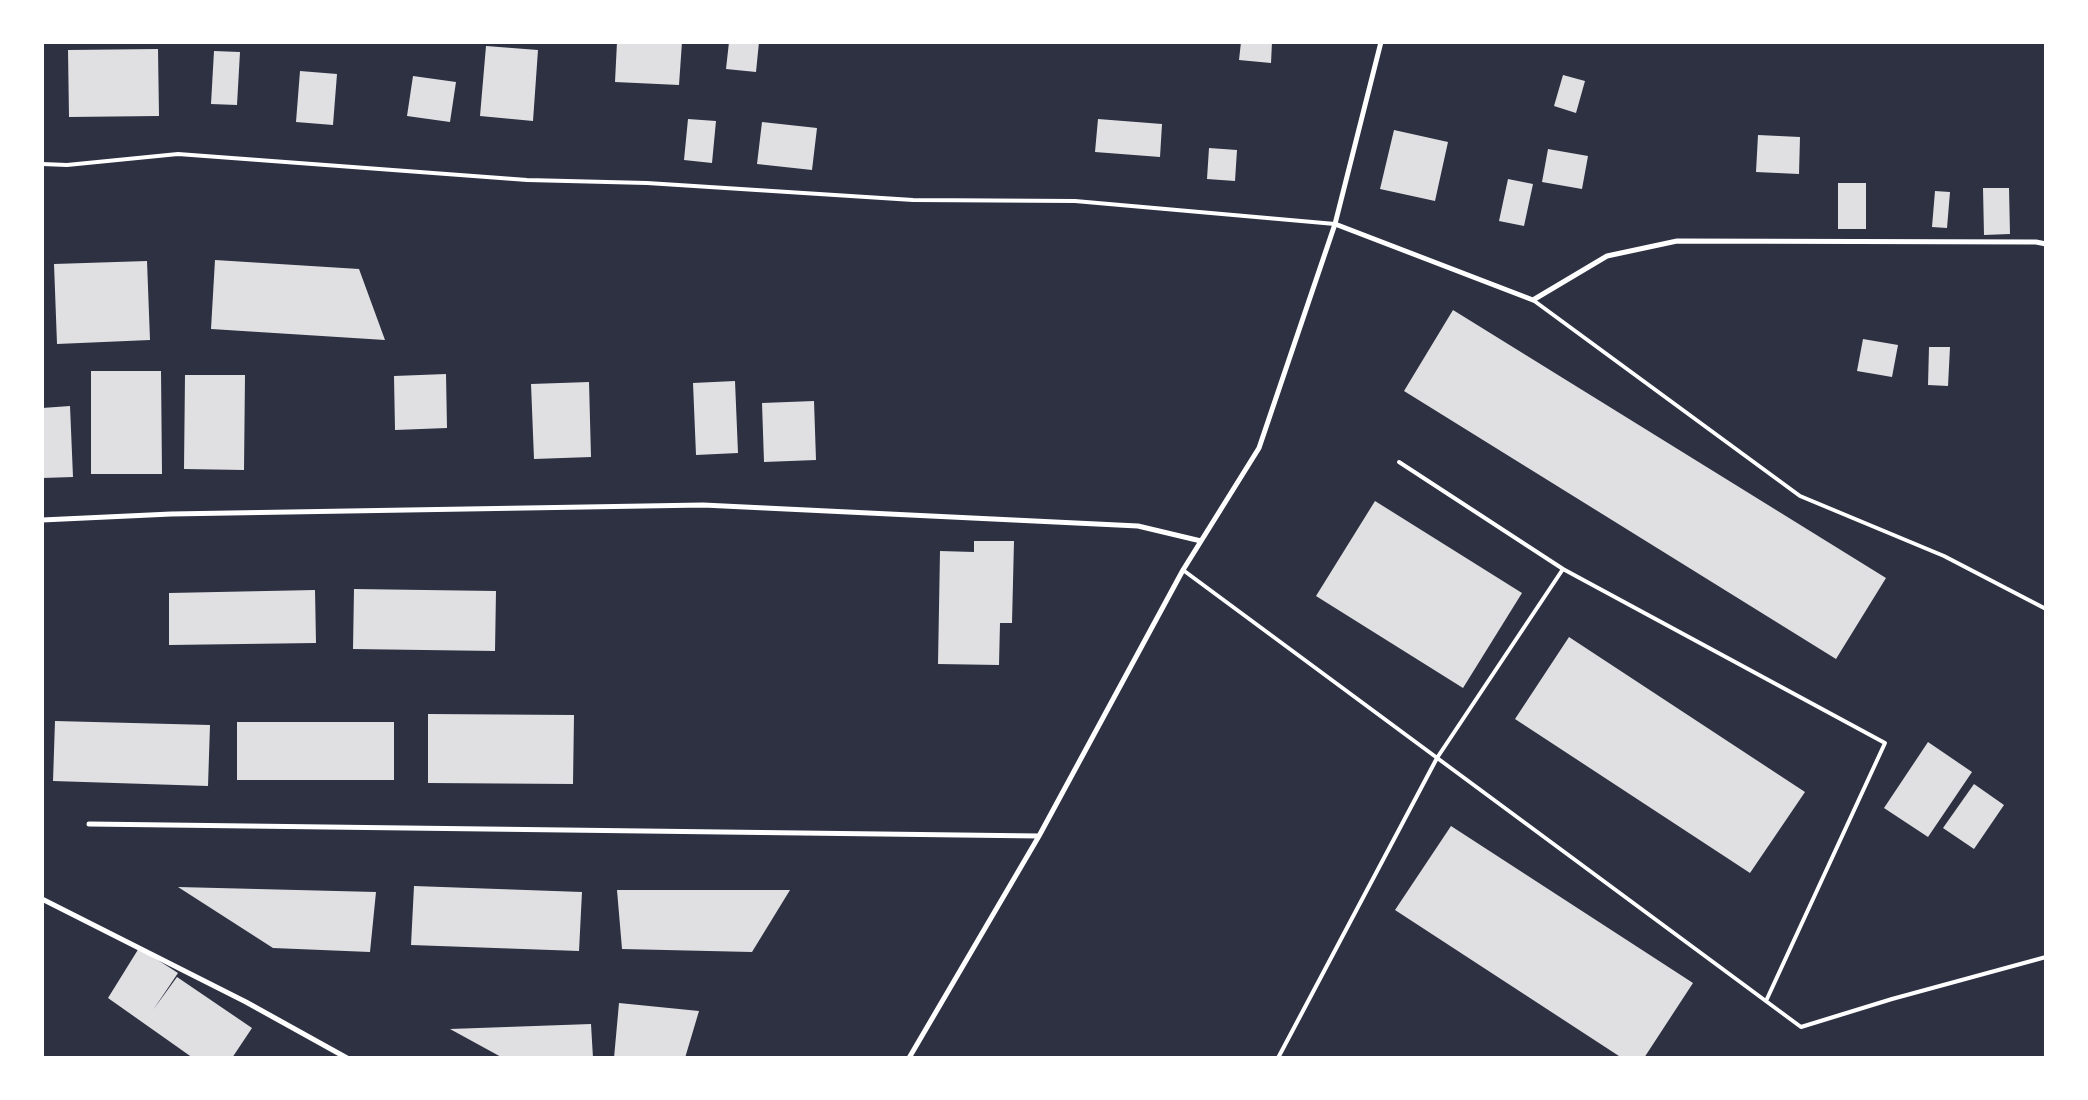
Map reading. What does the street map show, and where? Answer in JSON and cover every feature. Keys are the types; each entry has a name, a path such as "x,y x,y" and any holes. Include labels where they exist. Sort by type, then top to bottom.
{"street":[{"path":"908,1058 1039,836 1201,540 1259,448 1335,224 1381,42"},
{"path":"1335,224 1533,300 1607,256 1677,241 2036,242 2046,244"},
{"path":"42,520 171,514 703,505 1138,526 1201,540"},
{"path":"89,824 1039,836"},
{"path":"42,899 246,1002 347,1058"}],"lane":[{"path":"42,164 68,165 178,154 527,180 647,183 913,200 1075,201 1335,224"},
{"path":"1533,300 1800,496 1944,556 2046,609"},
{"path":"1399,462 1563,569 1885,743 1766,1000"},
{"path":"1278,1058 1438,758 1563,569"},
{"path":"1184,570 1802,1027 1892,999 2046,957"}],"building":[{"path":"617,42 682,42 679,85 615,82"},
{"path":"729,42 759,42 756,72 726,69"},
{"path":"1241,42 1272,42 1271,63 1239,60"},
{"path":"486,46 538,50 533,121 480,116"},
{"path":"158,49 159,116 69,117 68,50"},
{"path":"214,51 240,52 237,105 211,104"},
{"path":"300,71 337,74 333,125 296,122"},
{"path":"1563,75 1585,81 1576,113 1554,106"},
{"path":"413,76 456,82 450,122 407,116"},
{"path":"688,119 716,121 712,163 684,160"},
{"path":"1098,119 1162,124 1160,157 1095,152"},
{"path":"762,122 817,128 812,170 757,164"},
{"path":"1394,130 1448,142 1435,201 1380,189"},
{"path":"1758,135 1800,137 1799,174 1756,172"},
{"path":"1209,148 1237,150 1235,181 1207,179"},
{"path":"1548,149 1588,156 1582,189 1542,182"},
{"path":"1508,179 1533,184 1524,226 1499,221"},
{"path":"1838,183 1866,183 1866,229 1838,229"},
{"path":"1983,188 2009,188 2010,234 1984,235"},
{"path":"1935,191 1950,192 1947,228 1932,227"},
{"path":"215,260 359,269 385,340 211,329"},
{"path":"147,261 150,340 57,344 54,264"},
{"path":"1453,310 1886,578 1836,659 1404,391"},
{"path":"1863,339 1898,345 1892,377 1857,371"},
{"path":"1929,347 1950,347 1948,386 1928,385"},
{"path":"91,371 161,371 162,474 91,474"},
{"path":"446,374 447,428 395,430 394,376"},
{"path":"185,375 245,375 244,470 184,469"},
{"path":"735,381 738,453 696,455 693,383"},
{"path":"589,382 591,457 534,459 531,384"},
{"path":"814,401 816,460 764,462 762,403"},
{"path":"70,406 73,477 42,478 42,408"},
{"path":"1375,501 1522,593 1463,688 1316,596"},
{"path":"974,541 1014,541 1012,623 1000,623 999,665 938,664 940,551 974,552"},
{"path":"354,589 496,591 495,651 353,649"},
{"path":"315,590 316,643 169,645 169,593"},
{"path":"1569,637 1805,792 1750,873 1515,719"},
{"path":"428,714 574,715 573,784 428,783"},
{"path":"55,721 210,725 208,786 53,781"},
{"path":"237,722 394,722 394,780 237,780"},
{"path":"1928,742 1972,772 1928,837 1884,808"},
{"path":"1974,784 2004,805 1974,849 1943,828"},
{"path":"1451,826 1693,983 1644,1058 1622,1058 1395,910"},
{"path":"414,886 582,892 579,951 411,945"},
{"path":"178,887 376,892 370,952 273,948"},
{"path":"617,890 790,890 752,952 622,949"},
{"path":"139,948 178,973 153,1010 177,977 252,1028 232,1058 193,1058 108,998"},
{"path":"619,1003 699,1011 685,1058 614,1058"},
{"path":"591,1024 593,1058 503,1058 450,1029"}]}
